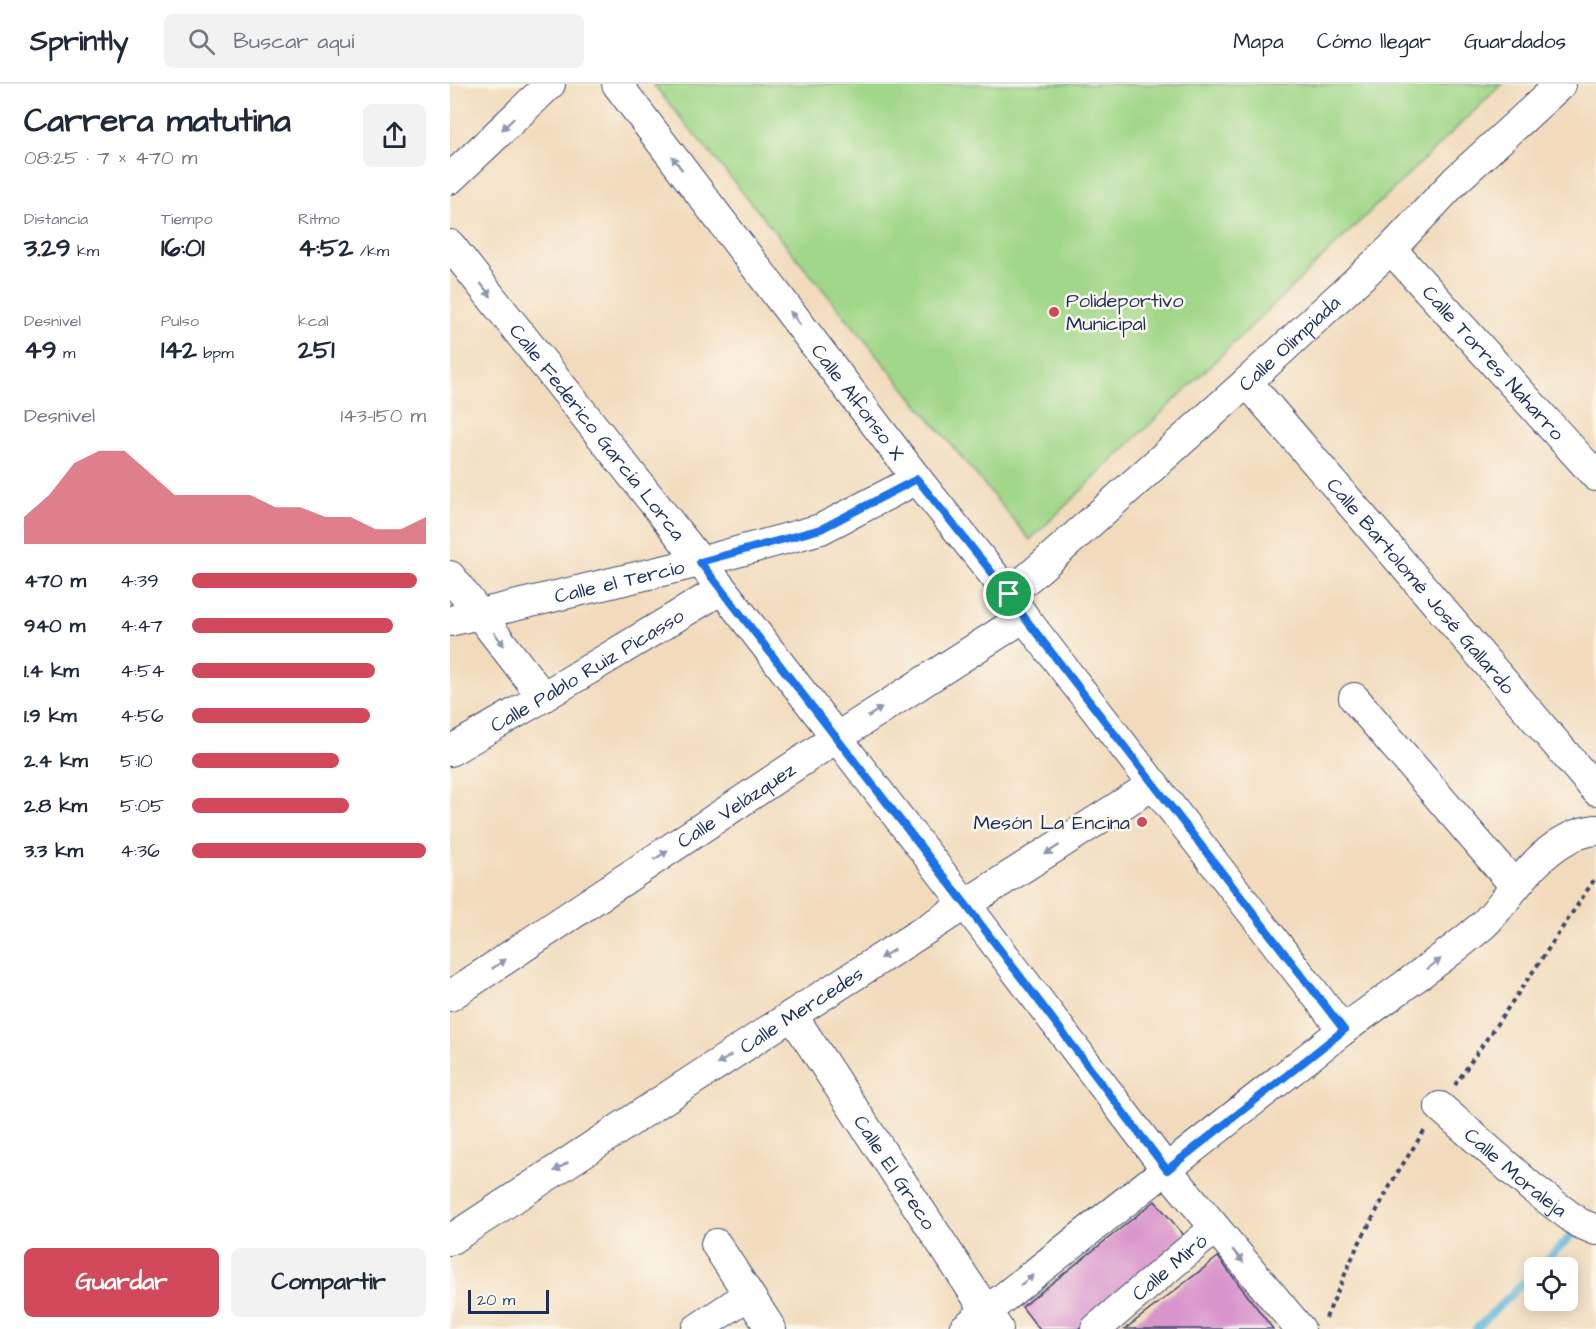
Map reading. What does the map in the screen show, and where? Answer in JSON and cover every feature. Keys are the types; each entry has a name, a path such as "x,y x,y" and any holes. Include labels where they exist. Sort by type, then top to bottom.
{"street":[{"path":"450,179 550,84"},
{"name":"Calle Alfonso X","path":"617,84 917,479 1017,605 1344,1030"},
{"name":"Calle Olimpiada","path":"1017,605 1051,558 1391,249 1456,180 1561,84"},
{"name":"Calle Federico García Lorca","path":"450,244 722,589 1167,1170 1300,1329"},
{"name":"Calle Torres Naharro","path":"1391,249 1596,476"},
{"name":"Calle Bartolomé José Gallardo","path":"1247,382 1596,790"},
{"name":"Calle el Tercio","path":"450,621 700,562 821,529 917,479"},
{"path":"450,576 543,697"},
{"name":"Calle Pablo Ruiz Picasso","path":"450,751 722,589"},
{"name":"Calle Velázquez","path":"450,996 836,738 1017,605"},
{"path":"1354,698 1515,886"},
{"name":"Calle Mercedes","path":"450,1240 792,1015 1154,784"},
{"path":"983,1323 1167,1170 1344,1030 1437,963 1486,923 1541,858 1564,841 1585,831 1596,830"},
{"name":"Calle El Greco","path":"792,1015 983,1323"},
{"name":"Calle Moraleja","path":"1440,1107 1531,1187 1580,1223 1596,1230"},
{"name":"Calle Miró","path":"1096,1329 1215,1228"},
{"path":"716,1244 771,1329"},
{"path":"697,1329 748,1295"}],"green space":[{"name":"Polideportivo Municipal","path":"653,84 1502,84 1030,540"}],"building":[{"path":"1155,1201 1188,1240 1078,1329 1039,1329 1022,1307"},
{"path":"1218,1257 1273,1329 1125,1329"}],"waterway":[{"path":"1550,1257 1578,1229"},
{"path":"1476,1329 1524,1282"}],"place":[{"name":"Polideportivo Municipal","path":"1054,312"},
{"name":"Mesón La Encina","path":"1142,822"}],"route":[{"path":"917,479 1009,594 1024,617 1344,1030 1167,1170 966,905 700,562 821,529 917,479"}]}
